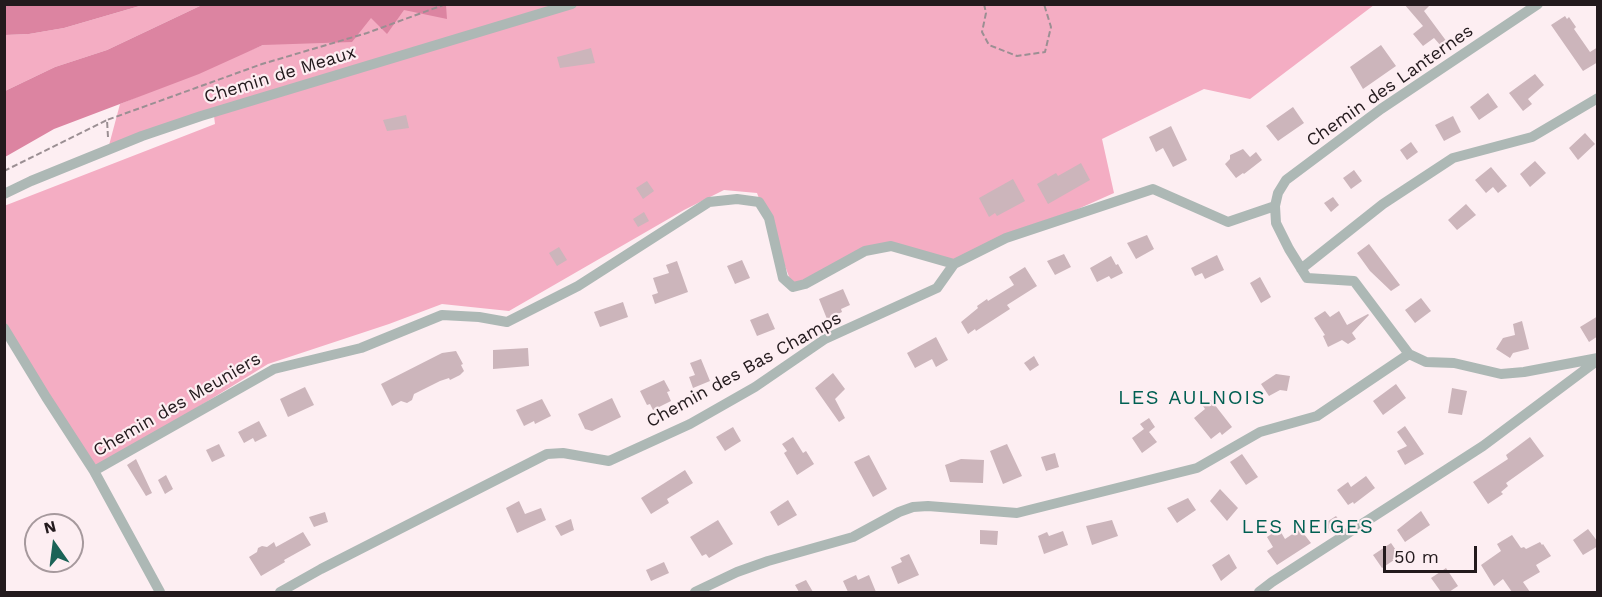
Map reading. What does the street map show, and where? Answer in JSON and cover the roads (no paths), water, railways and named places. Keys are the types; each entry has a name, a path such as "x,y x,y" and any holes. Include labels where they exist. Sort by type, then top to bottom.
{"street":[{"name":"Chemin de Meaux","path":"4,194 142,136 201,116 572,4"},
{"name":"Chemin des Lanternes","path":"1275,206 1278,193 1286,180 1304,165 1390,103 1538,4"},
{"path":"1301,269 1383,204 1453,158 1532,137 1598,98"},
{"path":"954,264 1006,238 1153,189 1227,222 1275,206 1276,223 1307,278 1354,280 1409,354 1426,362 1454,363 1502,374 1598,359"},
{"name":"Chemin des Meuniers","path":"94,471 274,369 361,348 442,315 507,321 578,286 709,202 737,199 759,202 769,218 783,278 793,287 806,284 865,251 891,246 954,264"},
{"name":"Chemin des Bas Champs","path":"280,592 546,454 563,453 609,461 690,424 755,387 825,339 937,288 954,264"},
{"path":"4,328 94,471 160,592"},
{"path":"695,592 757,565 853,537 913,507 928,506 1017,513 1197,468 1260,432 1317,416 1409,354"},
{"path":"1259,592 1483,446 1598,359"}],"district":[{"name":"LES AULNOIS","path":"1192,398"},
{"name":"LES NEIGES","path":"1308,527"}]}
